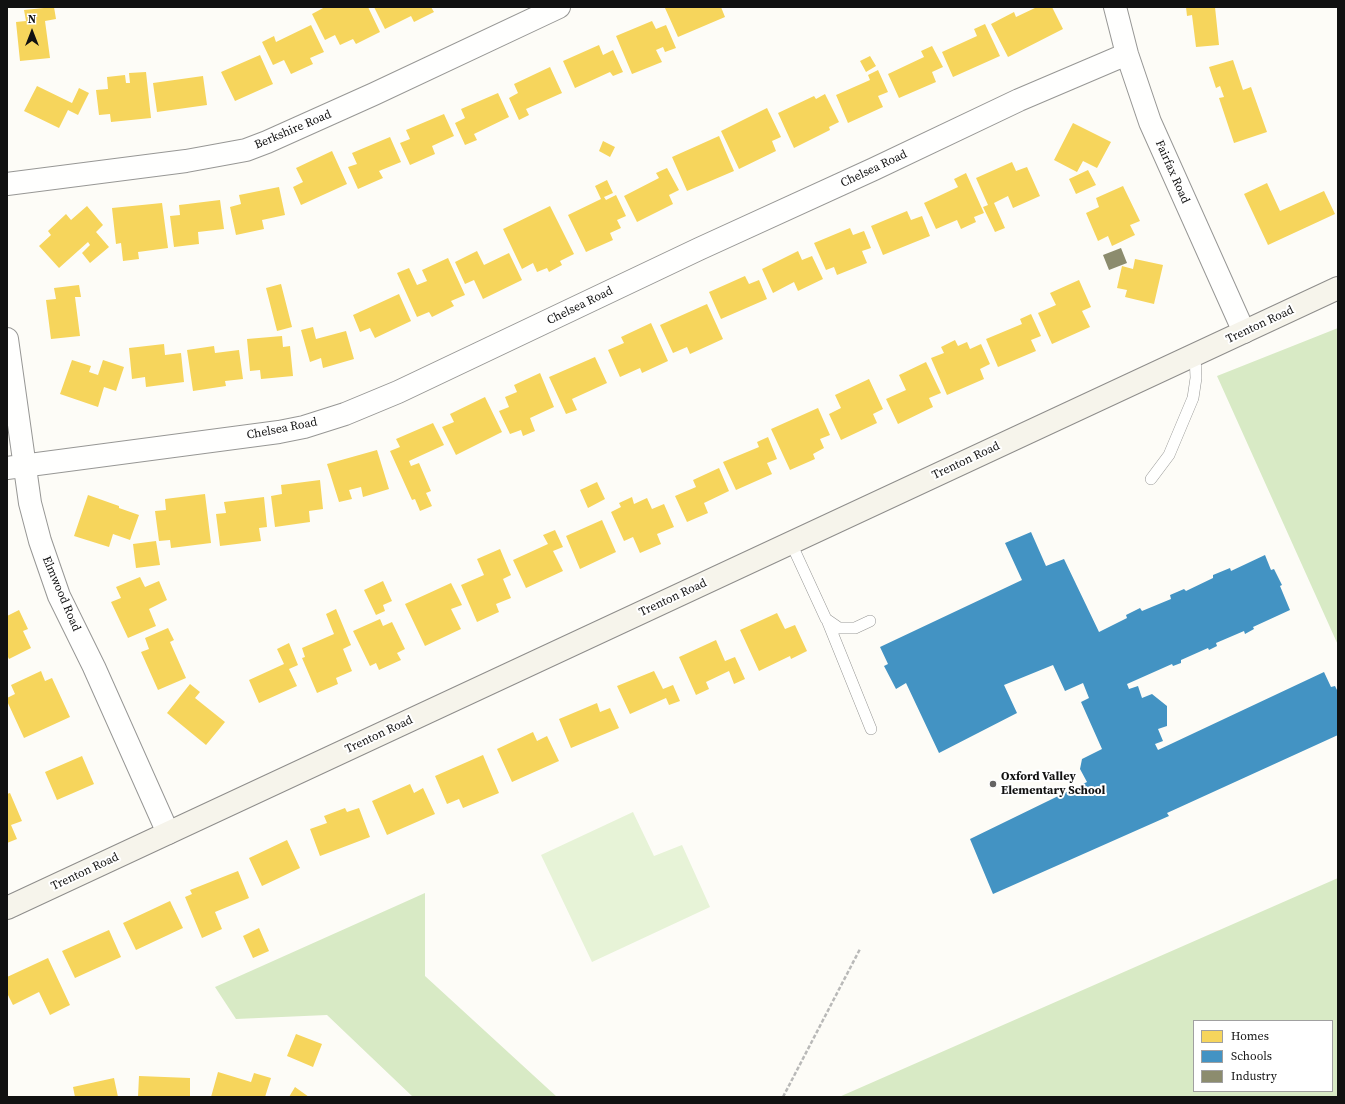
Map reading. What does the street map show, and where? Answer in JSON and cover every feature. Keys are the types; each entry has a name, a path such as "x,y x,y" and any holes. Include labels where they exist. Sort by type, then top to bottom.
{"main road":[{"name":"Trenton Road","path":"7,908 1338,288"}],"street":[{"name":"Berkshire Road","path":"7,184 186,161 246,150 268,142 367,97 559,7"},
{"name":"Fairfax Road","path":"1115,7 1127,54 1150,122 1244,332"},
{"name":"Chelsea Road","path":"16,467 304,428 344,414 398,392 1018,100 1127,54"},
{"name":"Elmwood Road","path":"7,339 16,467 30,503 40,541 59,596 94,667 168,833"}],"lane":[{"path":"1151,479 1168,455 1193,398 1196,378 1195,355"},
{"path":"791,543 826,619 871,729"},
{"path":"826,619 839,628 855,628 870,621"}],"path":[{"path":"783,1097 860,949"}],"green space":[{"path":"1338,328 1338,645 1217,376"},
{"path":"633,812 654,856 682,845 710,907 592,962 541,855"},
{"path":"1338,878 1338,1097 839,1097"},
{"path":"425,893 425,976 557,1097 413,1097 327,1015 236,1019 215,987"}],"building: Homes":[{"path":"54,7 56,19 45,21 50,58 20,61 16,22 26,21 24,10"},
{"path":"325,7 368,7 380,32 356,44 353,39 340,45 335,35 325,40 312,14"},
{"path":"374,7 431,7 434,12 414,22 411,16 385,29"},
{"path":"721,7 725,17 678,37 665,8"},
{"path":"1037,7 1052,7 1063,29 1008,57 991,24 1014,12 1016,17"},
{"path":"1186,7 1215,7 1219,45 1196,47 1192,15 1187,16"},
{"path":"652,21 656,29 666,25 676,48 665,52 663,47 656,50 662,62 632,74 616,36"},
{"path":"985,24 1000,56 953,77 942,52 977,36 974,29"},
{"path":"311,25 324,52 310,58 313,64 291,74 284,60 273,65 262,42 274,36 276,42"},
{"path":"599,45 603,55 613,50 623,72 613,76 610,72 575,88 563,61"},
{"path":"932,46 943,67 932,72 936,82 899,98 888,74 924,57 921,51"},
{"path":"260,55 273,84 235,101 221,72"},
{"path":"870,56 876,66 866,72 860,61"},
{"path":"1233,60 1243,90 1251,87 1267,132 1234,143 1219,98 1224,97 1220,86 1216,88 1209,67"},
{"path":"550,67 562,93 526,109 529,115 519,120 509,98 518,93 514,84"},
{"path":"878,70 888,92 878,96 883,107 848,123 836,95 870,80 868,75"},
{"path":"146,72 151,118 111,122 110,114 99,115 96,90 108,89 107,77 125,75 126,83 130,83 129,73"},
{"path":"203,76 207,105 157,112 153,83"},
{"path":"37,86 72,103 79,88 89,93 78,115 68,110 59,128 24,111"},
{"path":"498,93 509,117 474,134 477,140 465,145 455,123 465,118 461,109"},
{"path":"825,94 839,122 829,127 830,130 794,148 778,113 814,96 816,99"},
{"path":"767,108 781,137 772,141 776,151 739,169 721,131"},
{"path":"444,114 454,136 432,146 435,154 410,165 400,143 410,139 406,130"},
{"path":"1073,123 1111,142 1097,168 1083,161 1077,172 1054,160"},
{"path":"719,136 734,171 687,191 672,157"},
{"path":"390,137 401,162 379,171 383,178 358,189 348,167 357,164 352,153"},
{"path":"603,141 615,147 610,157 599,151"},
{"path":"332,151 347,184 301,205 293,187 303,182 296,168"},
{"path":"1012,162 1016,171 1027,167 1040,196 1013,208 1008,196 994,203 1005,228 995,232 983,207 988,205 976,178"},
{"path":"667,168 679,190 669,195 673,204 637,222 624,196 659,178 656,173"},
{"path":"1088,170 1096,185 1076,194 1069,179"},
{"path":"966,173 984,213 974,217 976,222 961,229 957,220 936,229 924,203 958,187 954,179"},
{"path":"607,180 613,193 604,197 606,200 616,195 626,216 617,220 621,228 610,233 613,240 586,252 568,215 601,199 595,186"},
{"path":"1267,183 1280,211 1324,191 1335,214 1268,245 1244,194"},
{"path":"1123,186 1140,221 1130,225 1135,235 1112,246 1108,236 1098,241 1086,213 1099,207 1096,198"},
{"path":"279,187 285,215 262,220 264,229 236,235 230,207 241,204 239,195"},
{"path":"220,200 224,229 198,232 199,244 174,247 170,216 180,215 179,205"},
{"path":"162,203 168,248 138,252 139,259 123,261 121,243 116,244 112,208"},
{"path":"87,206 103,225 96,232 109,247 90,263 82,253 90,245 88,242 59,268 39,246 51,235 48,231 66,214 71,220"},
{"path":"550,206 574,254 560,261 562,265 549,272 547,268 537,272 533,263 522,269 503,229"},
{"path":"907,211 911,220 922,216 930,236 883,255 871,226"},
{"path":"850,228 853,235 864,231 871,248 862,251 867,263 837,275 834,267 826,270 814,243"},
{"path":"477,251 484,265 509,253 522,280 483,299 474,280 465,284 455,262"},
{"path":"798,251 802,260 812,256 823,279 798,291 794,282 773,293 762,269"},
{"path":"448,258 465,295 451,301 454,306 432,317 429,312 417,317 397,273 409,268 417,285 427,281 422,270"},
{"path":"1135,259 1163,265 1154,304 1125,297 1127,290 1117,288 1122,266 1133,269"},
{"path":"745,276 749,284 759,280 767,299 721,319 709,292"},
{"path":"1079,280 1091,307 1082,311 1090,327 1052,344 1038,313 1056,305 1050,293"},
{"path":"281,284 292,327 277,331 266,288"},
{"path":"79,285 81,297 75,297 80,336 51,339 46,300 56,299 54,288"},
{"path":"399,294 411,321 375,338 370,328 360,332 353,315"},
{"path":"707,304 723,339 690,354 687,347 673,353 660,325"},
{"path":"1031,314 1041,336 1031,340 1036,351 998,367 986,339 1022,324 1020,319"},
{"path":"651,323 668,361 642,373 640,368 620,377 608,350 624,343 621,337"},
{"path":"313,327 316,339 346,331 354,359 323,368 321,358 310,362 301,330"},
{"path":"282,336 283,347 290,346 293,376 261,379 260,370 250,371 247,339"},
{"path":"955,340 958,346 967,342 970,349 981,344 990,364 980,369 984,379 947,395 931,358 944,353 941,347"},
{"path":"164,344 165,355 181,353 184,382 146,387 145,377 132,379 129,348"},
{"path":"214,346 215,353 239,350 243,379 225,381 226,386 193,391 187,350"},
{"path":"595,357 607,383 572,399 577,410 566,414 549,377"},
{"path":"72,360 91,366 89,372 98,375 103,360 124,367 116,391 104,387 98,407 60,394"},
{"path":"926,362 941,393 929,398 933,407 898,424 886,399 906,390 899,375"},
{"path":"540,373 554,407 530,418 535,431 523,436 521,430 510,434 499,411 509,407 505,397 517,392 514,385"},
{"path":"869,379 883,409 873,414 877,423 841,440 829,414 841,408 835,395"},
{"path":"485,397 502,432 456,455 442,427 454,422 450,414"},
{"path":"818,408 830,435 820,439 824,448 813,454 815,459 790,470 771,429"},
{"path":"433,423 444,445 409,461 411,466 419,463 431,491 426,493 432,506 420,511 415,499 412,500 390,451 400,447 396,439"},
{"path":"768,437 777,459 767,463 772,474 736,490 723,462 759,447 757,442"},
{"path":"377,450 389,489 363,497 361,487 349,490 352,499 339,502 327,464"},
{"path":"719,468 729,491 704,503 708,513 687,522 675,496 696,487 693,480"},
{"path":"320,480 323,509 309,511 310,522 275,527 271,496 282,494 281,485"},
{"path":"597,482 605,499 588,508 580,490"},
{"path":"205,494 211,543 171,548 170,540 159,541 155,511 166,510 165,499"},
{"path":"88,495 139,515 130,540 113,534 109,547 74,536"},
{"path":"264,497 267,527 259,528 261,541 220,546 216,514 226,513 224,502"},
{"path":"632,497 634,504 647,498 652,509 664,504 674,527 657,534 661,544 640,553 633,537 624,541 611,512 621,507 619,503"},
{"path":"602,520 616,552 580,569 566,536"},
{"path":"555,530 563,547 553,551 563,571 526,588 513,560 548,544 543,535"},
{"path":"156,541 160,565 136,568 133,544"},
{"path":"500,549 511,575 503,579 511,598 496,604 499,612 477,622 461,585 484,575 477,559"},
{"path":"140,577 145,587 159,581 167,600 149,609 156,626 128,638 111,602 121,598 116,587"},
{"path":"383,581 392,601 383,605 385,611 376,615 364,590"},
{"path":"451,583 462,605 451,609 461,629 425,646 405,604"},
{"path":"336,609 351,645 343,649 352,671 336,678 338,684 317,693 302,658 305,657 302,648 334,634 326,614"},
{"path":"19,610 28,629 23,631 31,648 9,659 7,655 7,616"},
{"path":"777,613 785,629 795,625 807,651 791,659 790,656 759,671 740,630"},
{"path":"380,619 383,626 392,622 405,649 397,653 401,660 379,670 376,663 370,666 353,631"},
{"path":"168,628 174,640 170,642 186,678 158,690 141,652 149,649 145,638"},
{"path":"716,640 725,661 735,657 745,679 734,684 729,671 706,682 709,689 696,695 679,657"},
{"path":"289,643 298,665 289,669 297,686 259,703 249,680 284,664 277,649"},
{"path":"41,671 45,681 52,678 70,717 24,738 7,698 15,694 11,685"},
{"path":"654,671 663,689 673,685 680,701 669,705 666,698 630,714 617,686"},
{"path":"190,684 200,692 195,698 225,722 206,745 167,713"},
{"path":"597,703 600,712 610,708 619,728 571,748 559,719"},
{"path":"533,732 537,741 547,736 559,761 512,782 497,749"},
{"path":"483,755 499,793 463,808 459,799 447,804 435,776"},
{"path":"82,756 94,784 57,800 45,772"},
{"path":"410,784 414,793 423,788 435,814 387,835 372,801"},
{"path":"10,793 22,821 11,825 17,839 7,843 7,794"},
{"path":"345,808 347,812 359,808 370,837 320,856 310,829 327,823 324,816"},
{"path":"287,840 300,868 262,886 249,858"},
{"path":"238,871 249,898 215,912 222,929 202,938 185,897 192,894 190,890"},
{"path":"170,901 183,928 136,950 123,923"},
{"path":"259,928 269,951 253,958 243,936"},
{"path":"109,930 121,957 75,978 62,951"},
{"path":"48,958 70,1005 50,1015 39,992 13,1005 7,993 7,977"},
{"path":"296,1034 322,1044 313,1067 287,1056"},
{"path":"218,1072 251,1082 254,1073 271,1078 265,1097 211,1097"},
{"path":"139,1076 190,1078 190,1097 138,1097"},
{"path":"114,1078 118,1097 75,1097 73,1087"},
{"path":"295,1087 309,1097 289,1097"}],"building: Schools":[{"path":"1031,532 1046,566 1064,559 1099,632 1127,618 1126,615 1140,608 1142,611 1171,599 1170,595 1184,589 1186,591 1213,578 1213,575 1230,568 1231,571 1265,555 1271,570 1274,569 1282,585 1280,586 1290,610 1253,627 1254,629 1245,634 1244,631 1216,643 1217,646 1209,650 1208,648 1181,660 1181,663 1173,666 1172,664 1127,684 1129,689 1138,686 1142,698 1152,694 1167,706 1167,726 1158,729 1163,741 1155,744 1158,750 1324,672 1331,687 1335,686 1338,692 1338,735 1167,813 1169,816 993,894 970,839 1087,782 1080,769 1082,759 1102,749 1081,702 1089,698 1083,683 1065,691 1053,665 1004,685 1017,713 939,753 906,683 896,689 884,666 888,664 880,647 1022,580 1005,543"}],"building: Industry":[{"path":"1121,248 1127,263 1109,270 1103,255"}],"place":[{"name":"Oxford Valley Elementary School","path":"993,784"}]}
